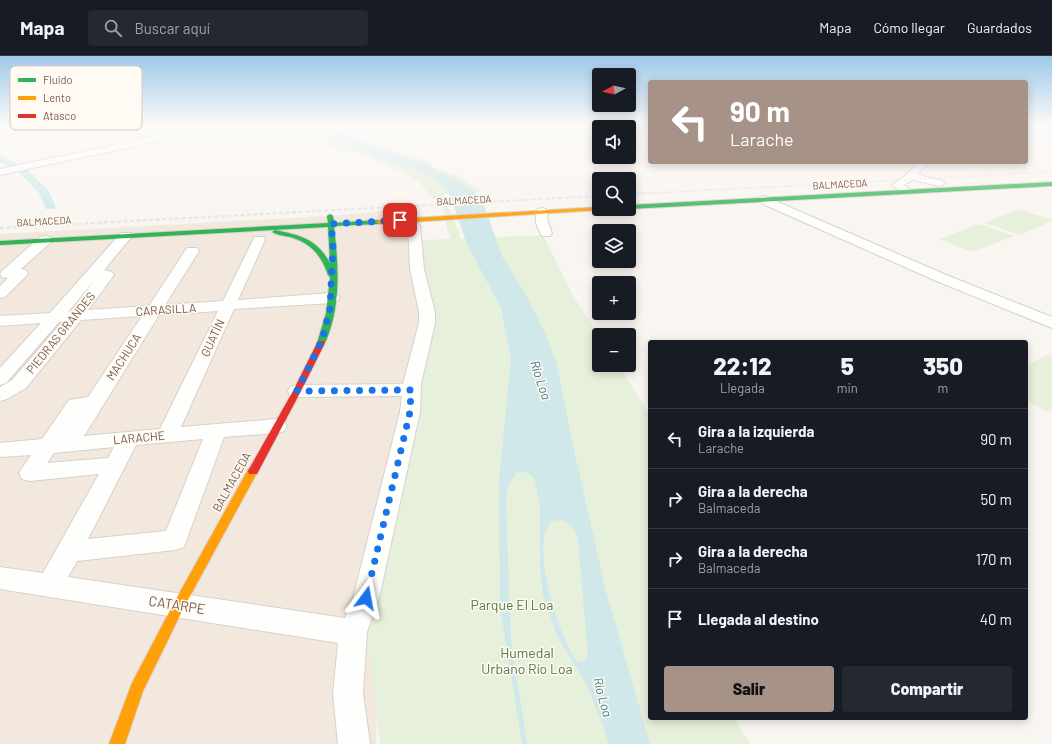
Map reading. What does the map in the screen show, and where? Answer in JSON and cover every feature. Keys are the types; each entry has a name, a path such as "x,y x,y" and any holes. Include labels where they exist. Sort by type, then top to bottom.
{"main road":[{"name":"BALMACEDA","path":"636,207 764,199 901,188 939,183 1052,179"},
{"name":"BALMACEDA","path":"636,201 901,188 1052,184"},
{"name":"BALMACEDA","path":"0,234 330,220 424,219 592,204"},
{"name":"BALMACEDA","path":"503,211 542,212 592,209"},
{"name":"BALMACEDA","path":"0,242 236,229 330,220"},
{"name":"BALMACEDA","path":"118,744 137,688 179,605 297,391 322,340 332,298 331,275 333,245 330,220"},
{"path":"236,229 276,232 301,239 314,245 324,254 331,275"}],"street":[{"path":"0,172 74,157"},
{"path":"901,188 911,174 921,164"},
{"path":"911,174 920,179 939,183"},
{"path":"764,199 769,203 939,277 1052,323"},
{"path":"542,212 541,219 546,234"},
{"path":"354,744 348,693 353,632 366,598 410,412 411,390 427,323 427,312 417,269 424,219"},
{"name":"PIEDRAS GRANDES","path":"3,373 126,236"},
{"path":"0,294 10,274 45,240"},
{"name":"GUATÍN","path":"167,435 259,240"},
{"name":"MACHUCA","path":"68,444 192,251"},
{"name":"PIEDRAS GRANDES","path":"0,395 19,384 108,275 95,272"},
{"name":"CARASILLA","path":"0,322 332,298"},
{"path":"297,391 411,390"},
{"path":"48,446 76,404 95,403"},
{"name":"LARACHE","path":"0,450 277,426"},
{"path":"69,551 175,540 216,431"},
{"path":"50,586 129,439"},
{"name":"LARACHE","path":"48,446 30,473 115,465"},
{"name":"CATARPE","path":"0,578 353,632"}],"shaded area":[{"path":"415,208 438,303 380,593 376,744 0,744 0,234 330,216"}],"green space":[{"name":"Parque El Loa","path":"368,157 414,157 432,163 433,167 458,176 480,190 480,192 475,193 452,193 443,195 459,232 460,239 543,235 573,296 594,328 592,328 592,372 622,372 648,412 648,720 735,720 750,744 380,744 367,629 432,314 423,240 451,239 447,229 442,204 433,199 420,183 402,172"},
{"path":"1018,209 1052,221 1020,235 985,223"},
{"path":"979,224 1014,236 973,252 939,239"},
{"path":"1048,355 1052,357 1052,410 1048,412 1028,401 1028,364"}],"water":[{"name":"Río Loa","path":"379,157 405,157 429,166 458,180 481,197 503,258 525,293 545,333 556,361 574,450 605,587 650,744 609,744 587,686 557,636 543,595 540,568 540,508 535,481 532,475 525,472 516,473 507,488 506,505 511,640 527,744 522,744 500,607 499,482 511,358 501,308 466,242 452,200 447,190 441,184 426,175","holes":["552,521 562,521 572,526 578,539 588,657 583,662 577,662 563,633 555,613 545,569 543,549 545,532"]}],"waterway":[{"path":"0,158 16,167"},
{"path":"23,171 44,192 50,207"}],"railway":[{"path":"650,193 1052,172"},
{"path":"636,194 650,193"},
{"path":"636,194 650,193"},
{"path":"650,193 654,193"},
{"path":"0,228 592,196"}],"traffic: fast":[{"path":"636,207 1052,184"},
{"path":"321,343 330,313 332,297 333,247 330,216"},
{"path":"0,243 379,222"},
{"path":"275,232 304,240 318,249 323,256 331,275"}],"traffic: slow":[{"path":"379,222 592,209"},
{"path":"117,744 137,688 179,605 253,471"}],"traffic: jam":[{"path":"253,471 297,391 321,343"}],"route":[{"path":"366,598 410,412 411,390 297,391 322,340 330,309 332,298 331,275 333,245 331,224 400,220"}],"park label":[{"name":"Humedal Urbano Río Loa","path":"527,662"}]}
